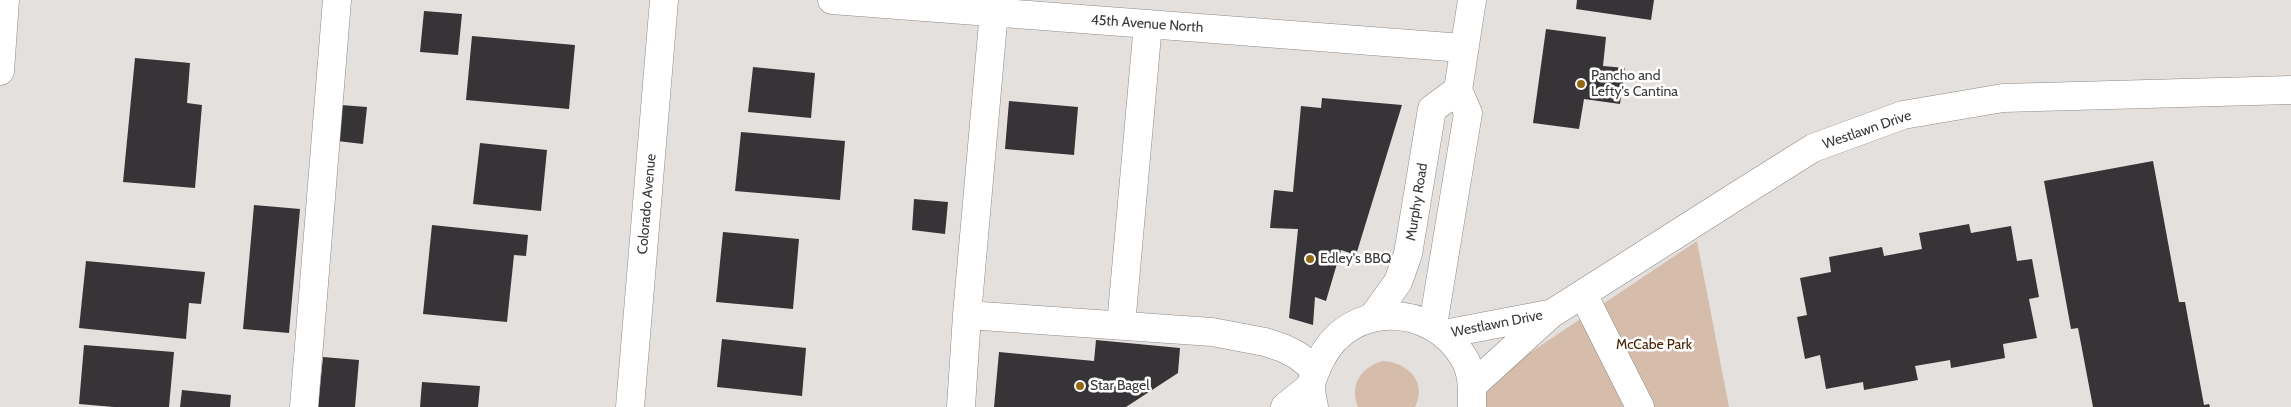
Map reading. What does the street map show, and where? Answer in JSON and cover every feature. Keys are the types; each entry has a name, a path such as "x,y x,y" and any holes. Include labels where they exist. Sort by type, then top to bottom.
{"street":[{"path":"0,71 5,0"},
{"path":"304,407 337,0"},
{"name":"Colorado Avenue","path":"630,407 664,0"},
{"name":"45th Avenue North","path":"832,0 994,6 1148,24 1463,48"},
{"path":"1439,330 1468,113 1458,90 1463,48 1472,0"},
{"path":"961,407 967,315 994,6"},
{"path":"1121,325 1148,24"},
{"name":"Murphy Road","path":"1372,318 1398,282 1408,254 1432,109 1458,90"},
{"name":"Westlawn Drive","path":"1472,396 1551,314 1813,148 1903,115 2003,98 2291,90"},
{"path":"1583,294 1640,407"},
{"name":"Westlawn Drive","path":"1439,330 1551,314"},
{"path":"967,315 1212,332 1265,342 1297,355 1313,388"},
{"path":"1285,407 1313,388 1326,348 1343,332 1364,320 1387,315 1411,317 1439,330 1452,340 1465,360 1472,396"}],"green space":[{"name":"McCabe Park","path":"1697,241 1729,407 1471,407 1522,358"},
{"path":"1383,361 1400,365 1413,375 1419,389 1415,407 1358,407 1355,391 1359,378 1363,372"}],"building":[{"path":"1577,0 1654,0 1651,20 1576,9"},
{"path":"424,11 462,14 458,55 420,52"},
{"name":"Pancho and Lefty's Cantina","path":"1546,29 1606,37 1603,66 1625,68 1620,104 1584,99 1579,129 1533,123"},
{"path":"472,36 575,45 569,109 466,100"},
{"path":"135,58 190,63 187,103 202,105 195,188 123,182"},
{"path":"753,67 815,73 811,118 748,112"},
{"path":"1322,98 1402,105 1356,255 1341,250 1326,301 1315,297 1313,325 1289,318 1298,229 1270,228 1274,190 1293,192 1301,106 1321,108"},
{"path":"1009,101 1078,107 1074,155 1005,149"},
{"path":"341,105 367,107 363,144 337,141"},
{"path":"741,132 845,141 840,200 735,191"},
{"path":"480,143 547,150 541,211 473,204"},
{"path":"2153,161 2179,302 2185,302 2204,405 2209,404 2210,407 2093,407 2078,328 2071,329 2044,181"},
{"path":"914,199 948,202 945,234 912,230"},
{"path":"254,205 300,209 289,333 243,329"},
{"path":"1969,224 1971,233 2011,226 2017,261 2032,259 2039,297 2029,299 2037,338 2003,344 2005,358 1951,368 1950,360 1915,366 1918,380 1864,390 1863,382 1826,389 1820,355 1805,359 1797,317 1807,315 1800,278 1831,272 1829,257 1882,247 1884,256 1922,249 1919,233"},
{"path":"432,225 528,235 526,256 514,255 507,322 423,314"},
{"path":"723,232 799,239 793,309 716,302"},
{"path":"86,261 205,272 201,304 189,303 186,339 79,328"},
{"path":"722,339 806,348 802,396 717,387"},
{"path":"1096,340 1180,348 1178,373 1126,407 994,407 999,352 1094,361"},
{"path":"84,345 174,352 169,407 114,407 79,404"},
{"path":"323,357 359,360 355,407 318,407"},
{"path":"422,382 480,386 478,407 420,407"},
{"path":"182,390 231,395 230,407 180,407"}],"place":[{"name":"Pancho and Lefty's Cantina","path":"1581,84"},
{"name":"Edley's BBQ","path":"1310,259"},
{"name":"Star Bagel","path":"1080,386"}]}
